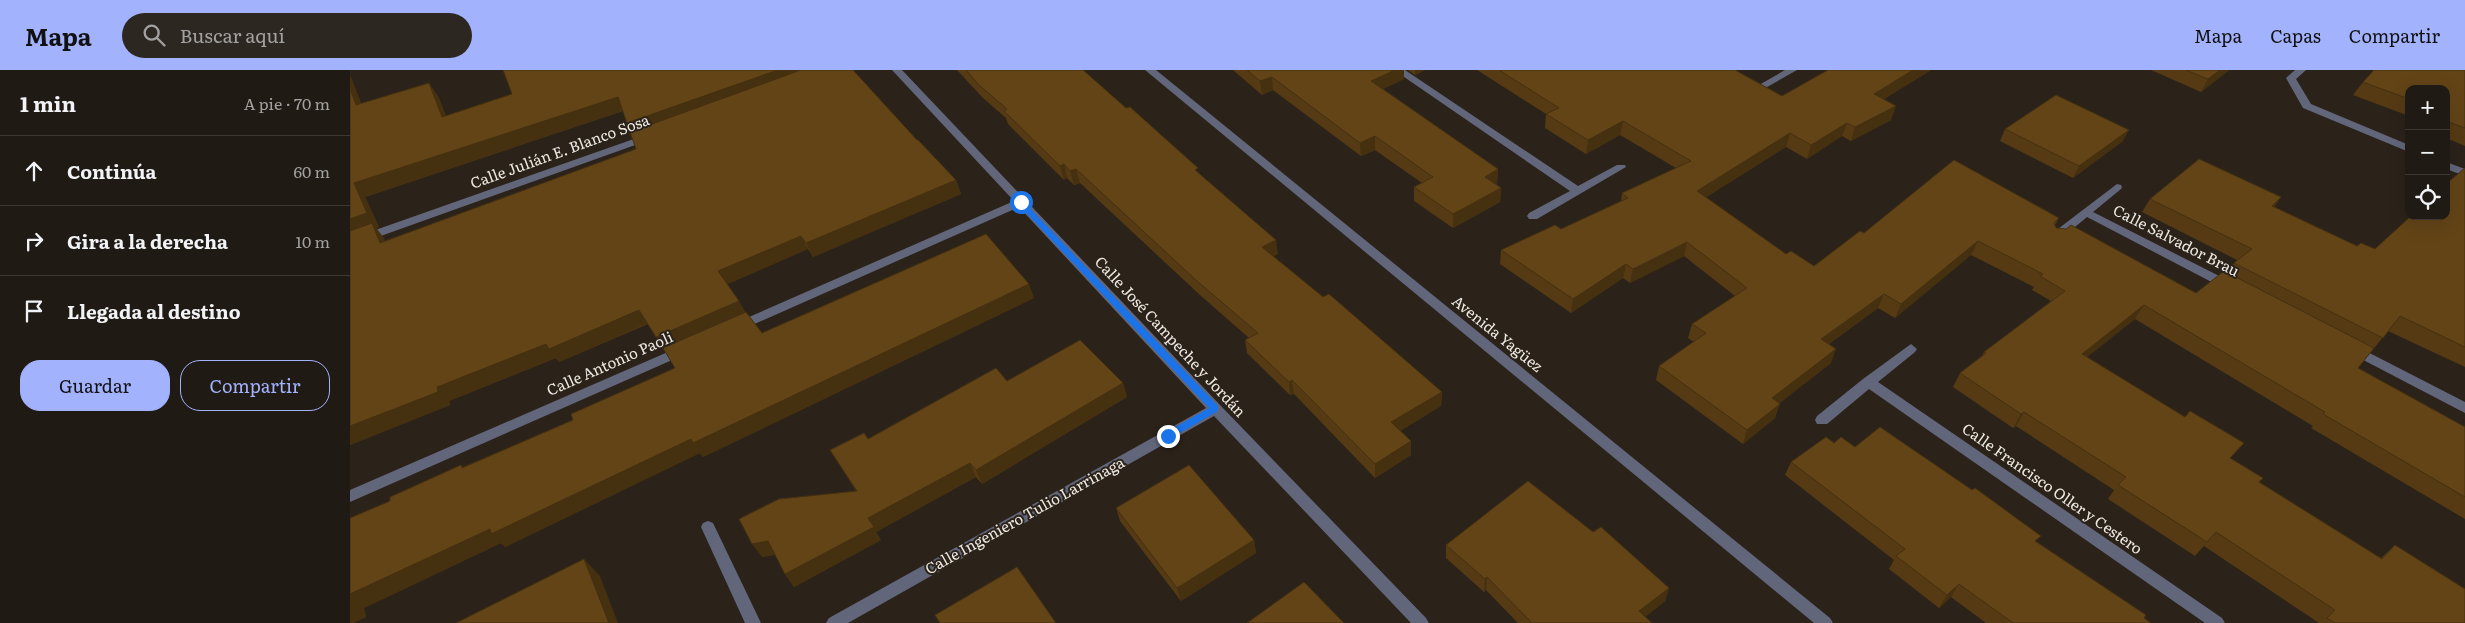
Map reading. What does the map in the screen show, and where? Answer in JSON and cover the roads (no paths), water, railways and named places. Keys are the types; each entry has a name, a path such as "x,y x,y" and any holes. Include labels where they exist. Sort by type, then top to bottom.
{"street":[{"name":"Calle José Campeche y Jordán","path":"897,70 1215,409 1421,623"},
{"name":"Avenida Yagüez","path":"1150,70 1825,623"},
{"path":"1399,70 1578,191"},
{"path":"1758,89 1792,70"},
{"path":"2300,70 2291,78 2307,106 2405,147"},
{"name":"Calle Julián E. Blanco Sosa","path":"350,243 660,133"},
{"path":"1534,216 1621,167"},
{"path":"2450,167 2465,173"},
{"path":"2054,238 2116,187"},
{"path":"722,333 1021,202"},
{"name":"Calle Salvador Brau","path":"2085,212 2244,294"},
{"path":"2341,344 2465,408"},
{"name":"Calle Antonio Paoli","path":"350,496 694,345"},
{"path":"1822,420 1911,349"},
{"name":"Calle Francisco Oller y Cestero","path":"1868,382 2217,623"},
{"name":"Calle Ingeniero Tulio Larrinaga","path":"834,623 1215,409"},
{"path":"708,527 753,623"}]}
